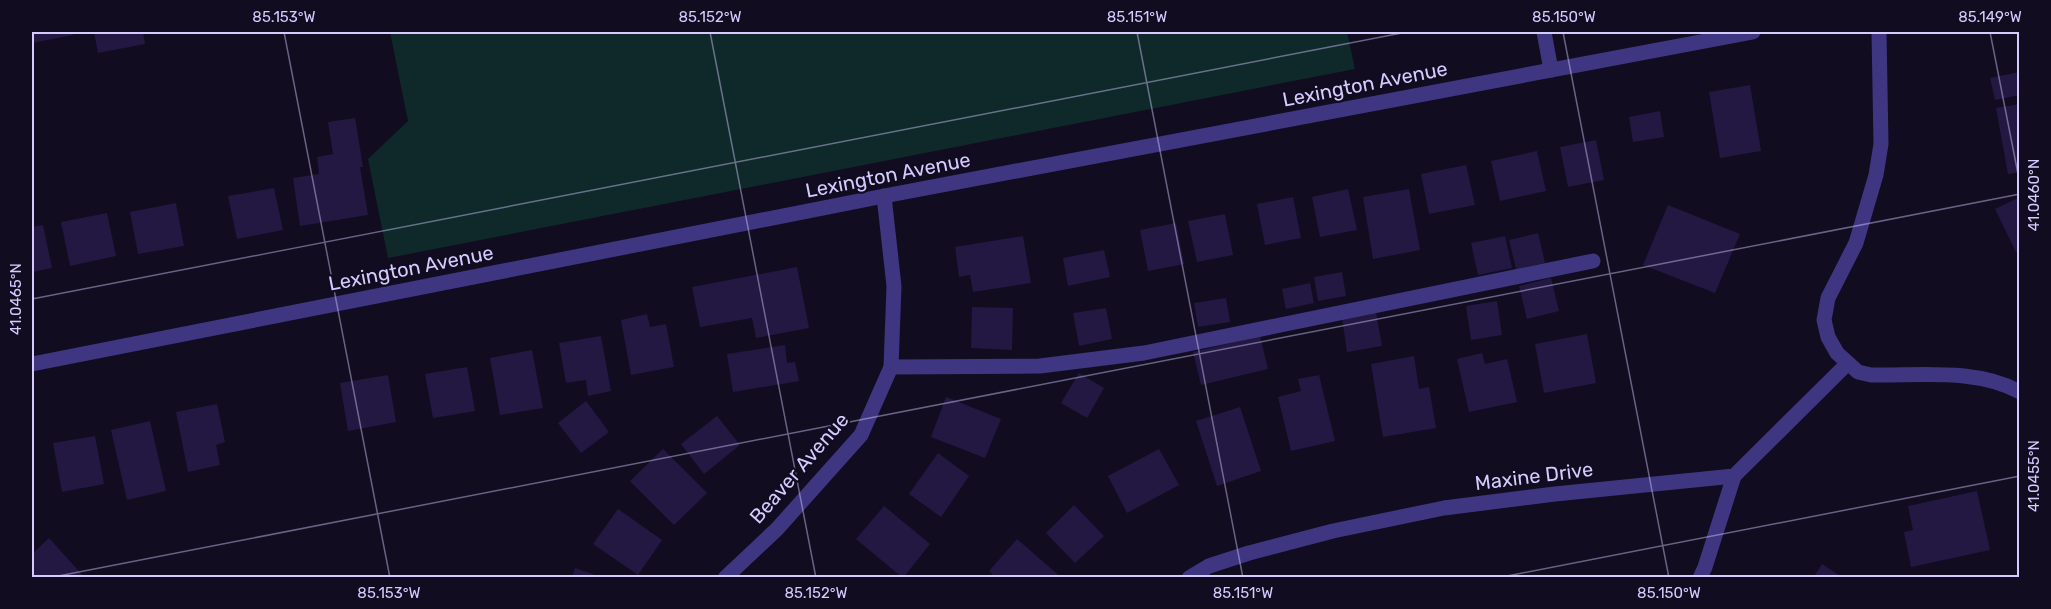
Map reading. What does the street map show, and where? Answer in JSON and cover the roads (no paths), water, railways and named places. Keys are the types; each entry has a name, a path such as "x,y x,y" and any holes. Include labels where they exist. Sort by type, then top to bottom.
{"street":[{"path":"1544,32 1551,70"},
{"name":"Lexington Avenue","path":"32,364 884,196 1753,32"},
{"path":"1879,32 1881,144 1876,175 1856,243 1828,298 1824,320 1828,337 1837,353 1858,372 1871,375 1985,378 2004,383 2019,392"},
{"name":"Beaver Avenue","path":"725,578 777,529 861,435 891,367 894,286 884,196"},
{"path":"891,367 1041,366 1111,358 1593,261"},
{"path":"1700,578 1734,476 1847,364"},
{"name":"Maxine Drive","path":"1190,578 1209,566 1249,552 1333,531 1444,508 1734,476"}]}
